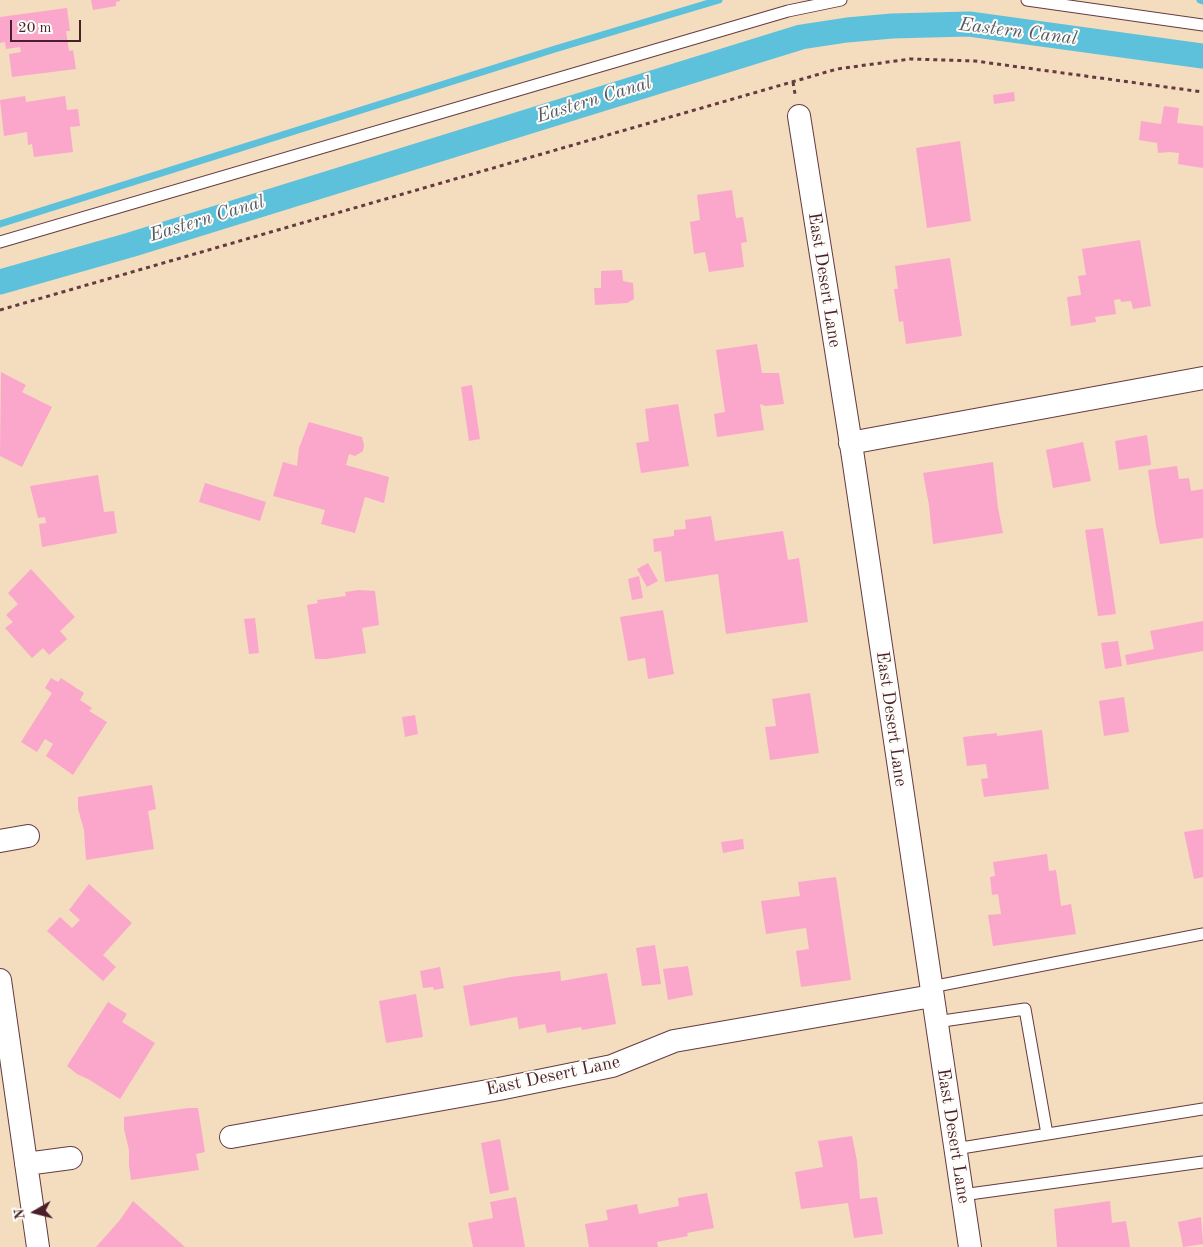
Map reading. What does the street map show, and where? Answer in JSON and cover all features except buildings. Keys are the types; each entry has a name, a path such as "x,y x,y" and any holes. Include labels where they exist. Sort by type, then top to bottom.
{"street":[{"name":"East Desert Lane","path":"799,116 850,443 970,1247"},
{"path":"850,443 1203,378"},
{"path":"0,841 28,836"},
{"path":"0,980 38,1247"},
{"name":"East Desert Lane","path":"231,1137 499,1089 612,1066 674,1041 931,992"},
{"path":"26,1164 71,1158"}],"lane":[{"path":"0,242 788,11 841,0"},
{"path":"1028,0 1203,25"},
{"path":"931,992 1203,934"},
{"path":"936,1022 1025,1009 1047,1134"},
{"path":"955,1149 1203,1109"},
{"path":"962,1195 1203,1162"}],"path":[{"path":"0,310 837,70 910,59 975,61 1203,92"}],"waterway":[{"path":"0,224 555,49 719,0"},
{"name":"Eastern Canal","path":"0,282 130,245 801,37 892,26 969,24 1203,56"}]}
